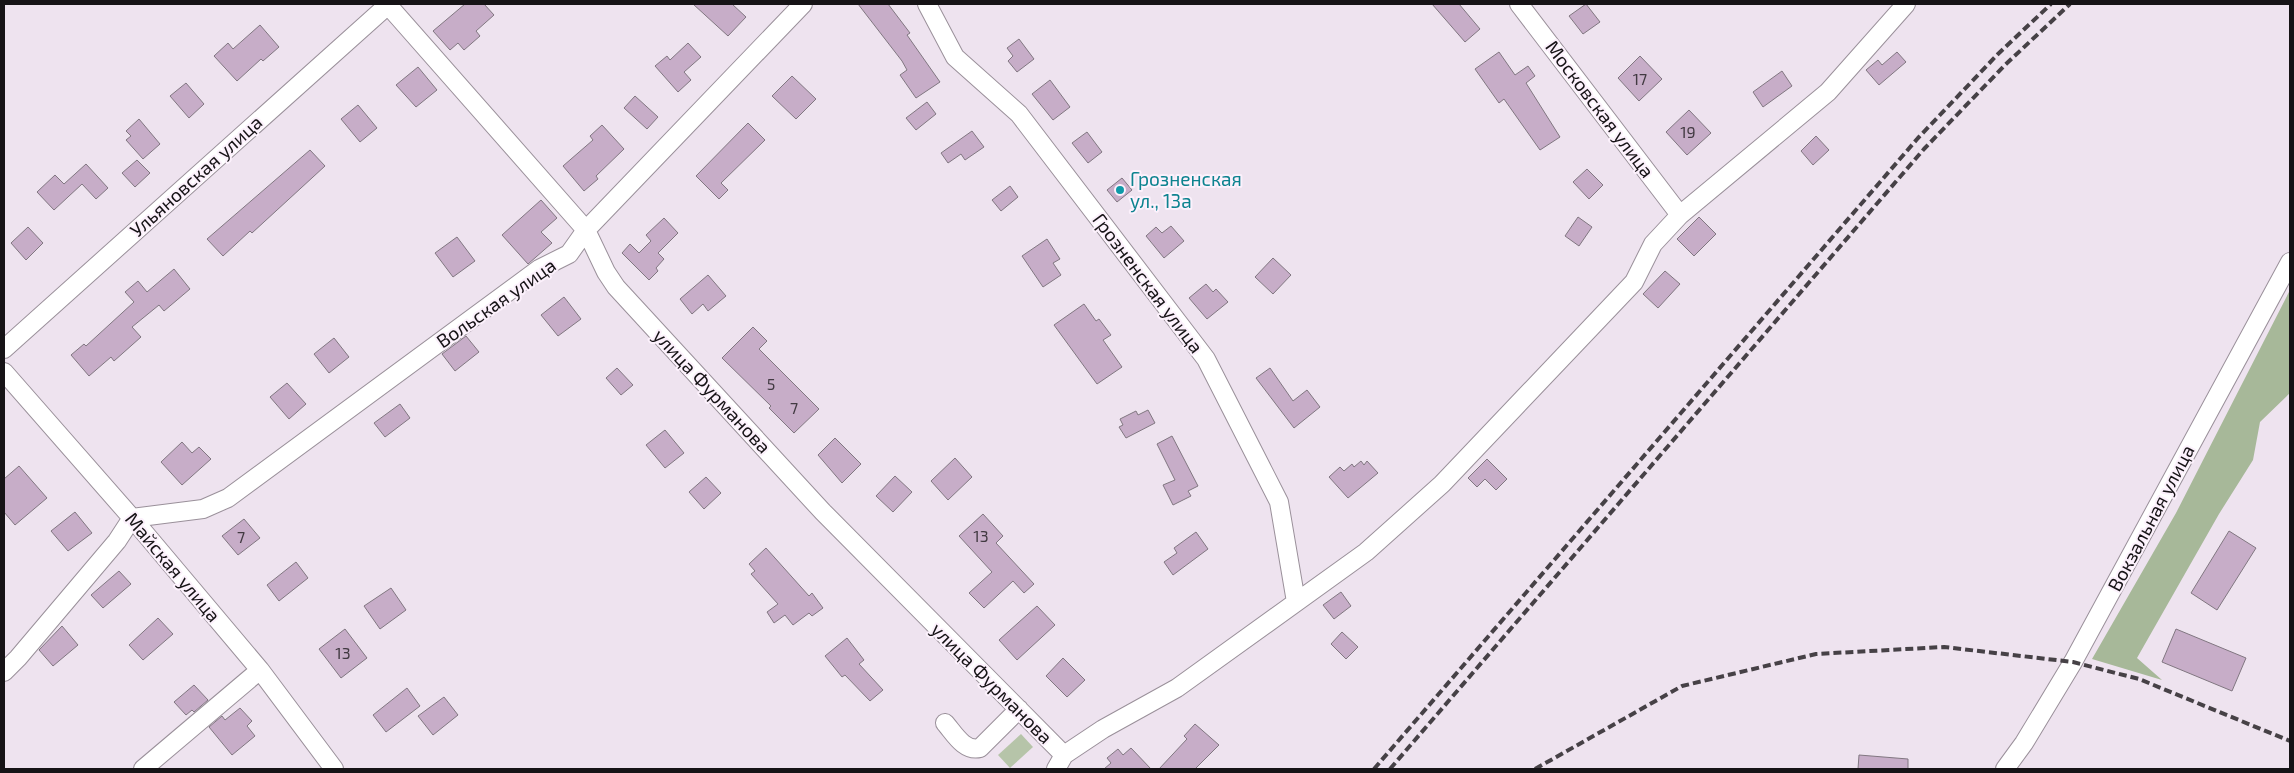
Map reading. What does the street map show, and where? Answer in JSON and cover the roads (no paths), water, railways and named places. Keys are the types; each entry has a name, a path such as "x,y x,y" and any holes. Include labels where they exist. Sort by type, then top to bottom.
{"street":[{"name":"улица Фурманова","path":"388,4 586,230 606,272 616,287 823,512 1018,709 1060,762 1103,729 1177,688 1366,552 1442,484 1634,282 1652,244 1680,215 1828,92 1906,4"},
{"name":"Ульяновская улица","path":"4,349 388,4"},
{"name":"Вольская улица","path":"132,518 203,509 228,498 538,269 569,254 586,230 803,4"},
{"name":"Грозненская улица","path":"928,4 955,56 1020,114 1206,359 1279,502 1296,602"},
{"name":"Московская улица","path":"1519,4 1680,215"},
{"name":"Вокзальная улица","path":"2004,769 2024,743 2073,662 2290,262"},
{"name":"Майская улица","path":"4,372 132,518 260,670 334,769"},
{"path":"4,672 18,658 116,541 132,518"},
{"path":"142,769 260,670"},
{"path":"945,723 967,748 973,750 980,748 1018,709"}],"railway":[{"path":"1374,769 1918,138 1998,54 2051,4"},
{"path":"1390,769 1924,149 2005,65 2070,4"},
{"path":"1535,769 1682,686 1816,654 1944,647 2073,662 2139,679 2290,741"}],"place":[{"name":"Грозненская ул., 13а","path":"1120,190"}]}
